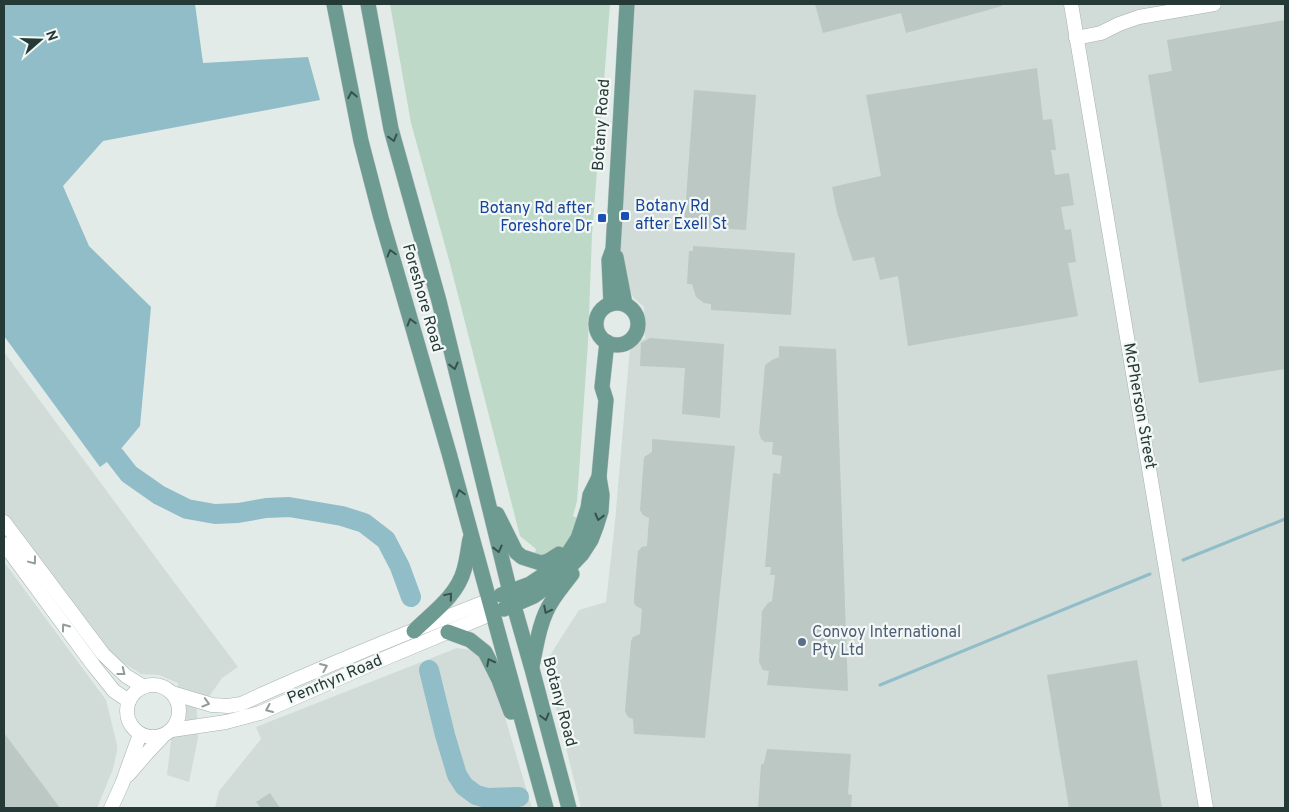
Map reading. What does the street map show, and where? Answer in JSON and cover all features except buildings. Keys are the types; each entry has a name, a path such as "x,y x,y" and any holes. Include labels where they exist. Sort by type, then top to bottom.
{"main road":[{"name":"Foreshore Road","path":"334,4 361,141 371,180 492,606"},
{"name":"Foreshore Road","path":"368,4 391,129 439,301 511,599"},
{"name":"Botany Road","path":"618,304 609,260 613,249 627,4"},
{"path":"618,304 631,308 637,320 637,328 635,333 626,342 614,343 602,338 596,325 597,318 604,307 618,304"},
{"path":"532,670 536,643 545,614 550,604 575,570 591,540 601,511 602,495 599,477 606,400 612,388 615,359 614,343"},
{"path":"511,599 542,576 569,552 578,538 590,496 599,477"},
{"path":"483,484 516,552 522,557 536,562 541,563 557,556 565,548 584,518"},
{"path":"414,631 448,598 460,580 464,571 471,533"},
{"path":"546,808 492,606 511,599 534,596 558,579 582,554"},
{"name":"Botany Road","path":"511,599 569,808"},
{"path":"448,632 470,640 485,652 499,680 536,771"}],"street":[{"name":"McPherson Street","path":"1071,4 1206,808"},
{"path":"1076,38 1101,33 1139,17 1214,4"},
{"path":"4,522 103,654 126,676 144,687"},
{"path":"4,544 94,666 114,691 129,701"},
{"name":"Penrhyn Road","path":"172,693 212,705 228,706 241,704 374,646 492,606"},
{"name":"Penrhyn Road","path":"168,733 226,722 260,713 448,632 492,606"},
{"path":"122,784 147,752 168,733 178,722 180,712 178,701 164,687 154,685 144,687 135,692 129,701 127,716 134,730 151,738 168,733"},
{"path":"111,808 140,734"}],"shaded area":[{"path":"627,4 1285,4 1285,808 581,808 545,663 579,610 606,602 630,347 645,338 644,307 634,298 627,286 614,245"},
{"path":"4,352 238,667 222,678 208,698 196,694 198,738 189,782 167,775 178,683 159,675 141,674 108,653 4,514"},
{"path":"4,562 106,700 117,751 113,769 97,808 4,808"},
{"path":"457,648 470,650 481,656 493,677 532,808 215,808 219,791 261,739 256,727"}],"green space":[{"path":"390,4 610,4 592,235 588,342 577,501 573,516 579,519 568,542 560,549 539,557 535,553 536,549 520,536 449,260 411,123"}],"water":[{"path":"4,4 195,4 203,63 308,57 320,100 103,141 63,186 89,246 151,307 140,426 115,456 100,467 4,336"}],"waterway":[{"path":"115,456 129,474 159,495 187,509 215,514 289,507 342,516 364,523 386,540 400,567 411,597"},
{"path":"1183,560 1285,519"},
{"path":"880,685 1150,574"},
{"path":"429,670 457,775 464,786 476,795 487,798 519,797"}],"place":[{"name":"Botany Rd after Exell St","path":"625,216"},
{"name":"Botany Rd after Foreshore Dr","path":"602,218"},
{"name":"Convoy International Pty Ltd","path":"802,642"}]}
